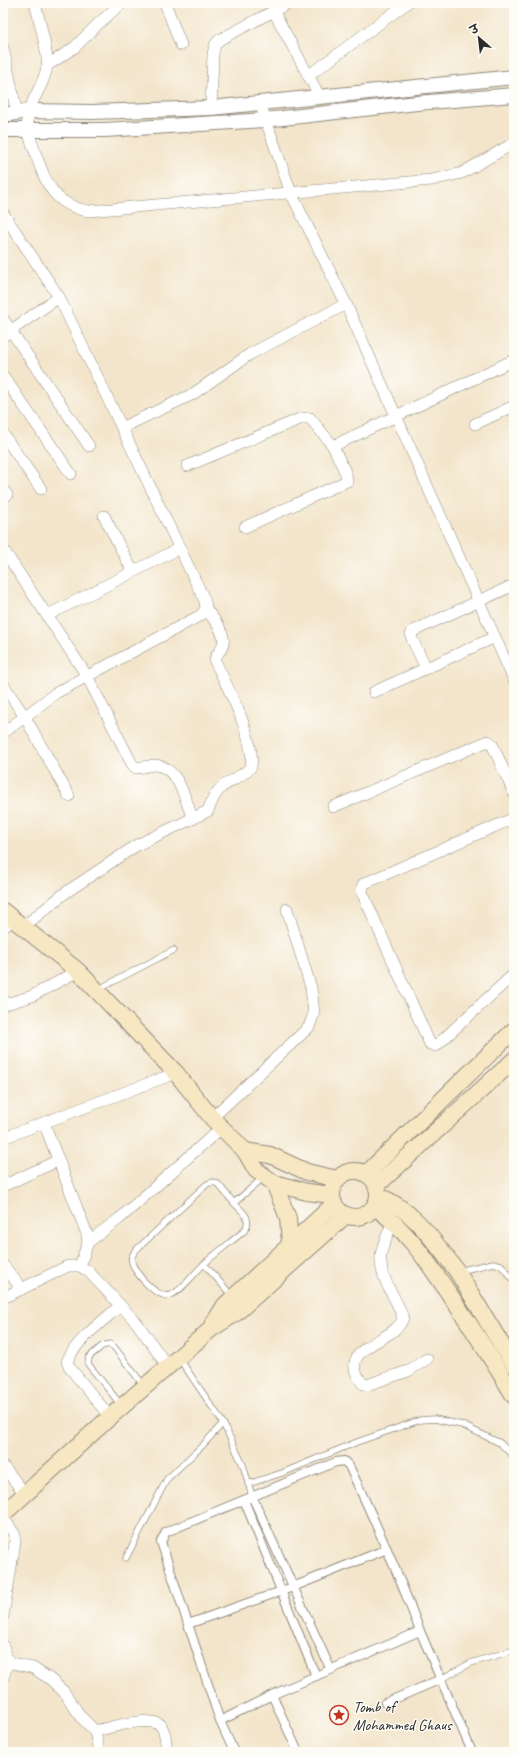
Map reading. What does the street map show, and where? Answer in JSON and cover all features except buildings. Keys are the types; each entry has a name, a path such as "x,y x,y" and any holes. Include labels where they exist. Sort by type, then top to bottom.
{"main road":[{"path":"10,922 78,971 97,990 176,1073 216,1123 245,1151 256,1170 269,1179 333,1199"},
{"path":"514,1030 374,1190 369,1212 361,1216 346,1215 341,1212 333,1199 333,1186 337,1179 351,1171 374,1190 405,1210 456,1271 514,1365"},
{"path":"374,1190 514,1060"},
{"path":"245,1151 270,1155 307,1172 337,1179"},
{"path":"269,1179 288,1218 290,1244"},
{"path":"374,1190 394,1221 409,1237 425,1258 495,1363 514,1396"},
{"path":"211,1330 225,1305 290,1244 333,1199"},
{"path":"3,1514 26,1495 116,1412 146,1388 173,1362 211,1330 236,1314 346,1215"}],"street":[{"path":"16,113 44,81 48,65 35,3"},
{"path":"48,65 75,47 122,3"},
{"path":"166,3 181,45"},
{"path":"211,108 215,45 219,40 289,3"},
{"path":"308,76 407,3"},
{"path":"274,12 320,97"},
{"path":"3,48 16,113 27,130 48,186 57,197 78,209 89,210 432,180 462,173 514,144"},
{"path":"16,113 211,108 514,77"},
{"path":"3,130 105,130 265,120 279,117 514,95"},
{"path":"260,103 292,193 346,304 514,680"},
{"path":"3,213 59,297 123,427 205,601 206,609 216,621 223,639 223,646 215,656 215,661 245,729 251,748 252,761 251,767 247,771 218,789 213,796 208,811 137,845 65,893 10,922"},
{"path":"7,333 59,297"},
{"path":"123,427 193,394 250,354 346,304"},
{"path":"3,319 7,333 89,446"},
{"path":"333,446 397,417 514,360"},
{"path":"3,376 71,474"},
{"path":"475,424 514,406"},
{"path":"187,466 302,418 310,418 313,421 333,446 346,474 347,481 245,527"},
{"path":"3,434 41,489"},
{"path":"104,516 133,572"},
{"path":"48,615 180,548"},
{"path":"3,549 87,676 132,764 136,768 154,765 171,771 193,818"},
{"path":"426,668 412,639 411,635 413,631 514,585"},
{"path":"3,733 56,693 201,615 206,609"},
{"path":"374,692 495,637"},
{"path":"3,684 25,716 69,796"},
{"path":"333,807 488,741 492,744 514,793"},
{"path":"514,818 363,884 362,892 430,1044 436,1046 514,974"},
{"path":"88,1242 118,1219 216,1123 309,1027 314,1012 311,988 287,909"},
{"path":"3,1005 32,996 78,971"},
{"path":"3,1138 176,1073"},
{"path":"44,1123 87,1234 88,1242 80,1266"},
{"path":"3,1186 59,1160"},
{"path":"394,1221 384,1241 381,1265 382,1274 403,1318 399,1327 360,1353 356,1359 355,1366 359,1379 363,1384 368,1385 408,1371 427,1359"},
{"path":"3,1265 22,1289"},
{"path":"3,1298 68,1266 80,1266 89,1272 173,1362"},
{"path":"116,1412 70,1368 67,1362 69,1356 80,1343 120,1306"},
{"path":"234,1752 220,1721 161,1542 163,1535 166,1532 252,1496 336,1462 344,1461 349,1466 387,1549 420,1631 472,1752"},
{"path":"3,1466 26,1495"},
{"path":"252,1496 331,1670"},
{"path":"244,1500 316,1676"},
{"path":"3,1517 15,1535 3,1616"},
{"path":"188,1624 293,1587 387,1549"},
{"path":"220,1721 272,1695 420,1631"},
{"path":"3,1646 8,1662 3,1678"},
{"path":"8,1662 33,1668 50,1679 64,1692 81,1717 95,1731 99,1752"},
{"path":"385,1703 441,1679"},
{"path":"272,1695 298,1752"},
{"path":"95,1731 143,1721 154,1721 161,1724 166,1735 167,1752"}],"lane":[{"path":"97,990 174,950"},
{"path":"234,1203 269,1179"},
{"path":"214,1182 218,1184 234,1203 245,1214 248,1219 248,1226 204,1264 176,1292 170,1296 162,1296 155,1293 134,1268 131,1261 135,1251 207,1184 214,1182"},
{"path":"456,1271 492,1263 501,1265 514,1281"},
{"path":"204,1264 233,1297"},
{"path":"116,1412 88,1364 89,1357 102,1346 110,1344 114,1347 146,1388"},
{"path":"173,1362 223,1423 243,1465 252,1496"},
{"path":"248,1484 282,1474 357,1442 420,1420 435,1419 462,1425 500,1443 514,1457"},
{"path":"126,1558 167,1479 203,1445 223,1423"},
{"path":"441,1679 471,1663 514,1650"}],"place":[{"name":"Tomb of Mohammed Ghaus","path":"339,1715"}]}
